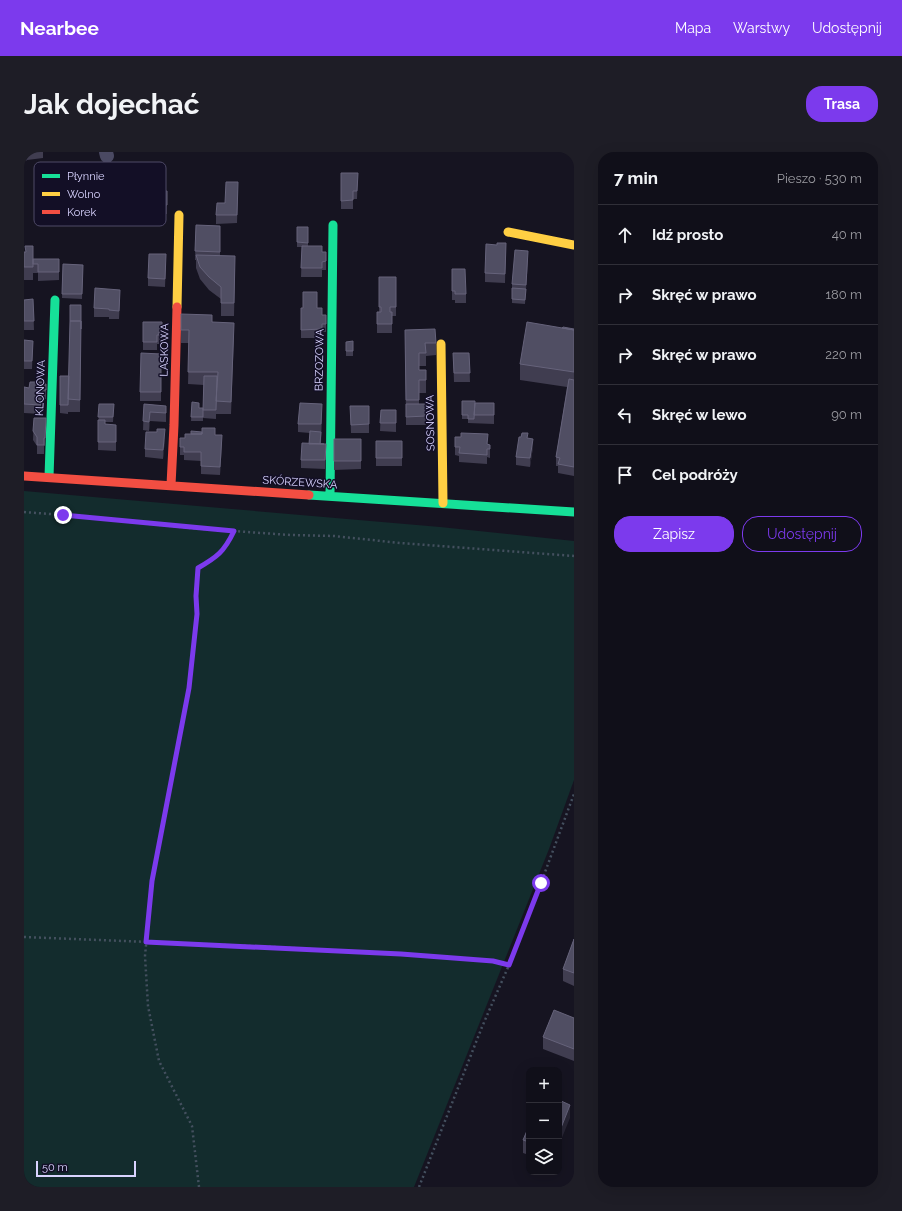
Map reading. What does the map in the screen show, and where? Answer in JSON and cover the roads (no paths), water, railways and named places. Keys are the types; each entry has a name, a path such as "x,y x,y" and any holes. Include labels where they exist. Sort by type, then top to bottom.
{"street":[{"name":"LASKOWA","path":"171,485 174,425 179,215"},
{"name":"BRZOZOWA","path":"330,496 333,225"},
{"path":"508,232 574,245"},
{"name":"KLONOWA","path":"49,478 55,300"},
{"name":"SOSNOWA","path":"441,344 443,503"},
{"name":"SKÓRZEWSKA","path":"24,476 574,512"}]}
